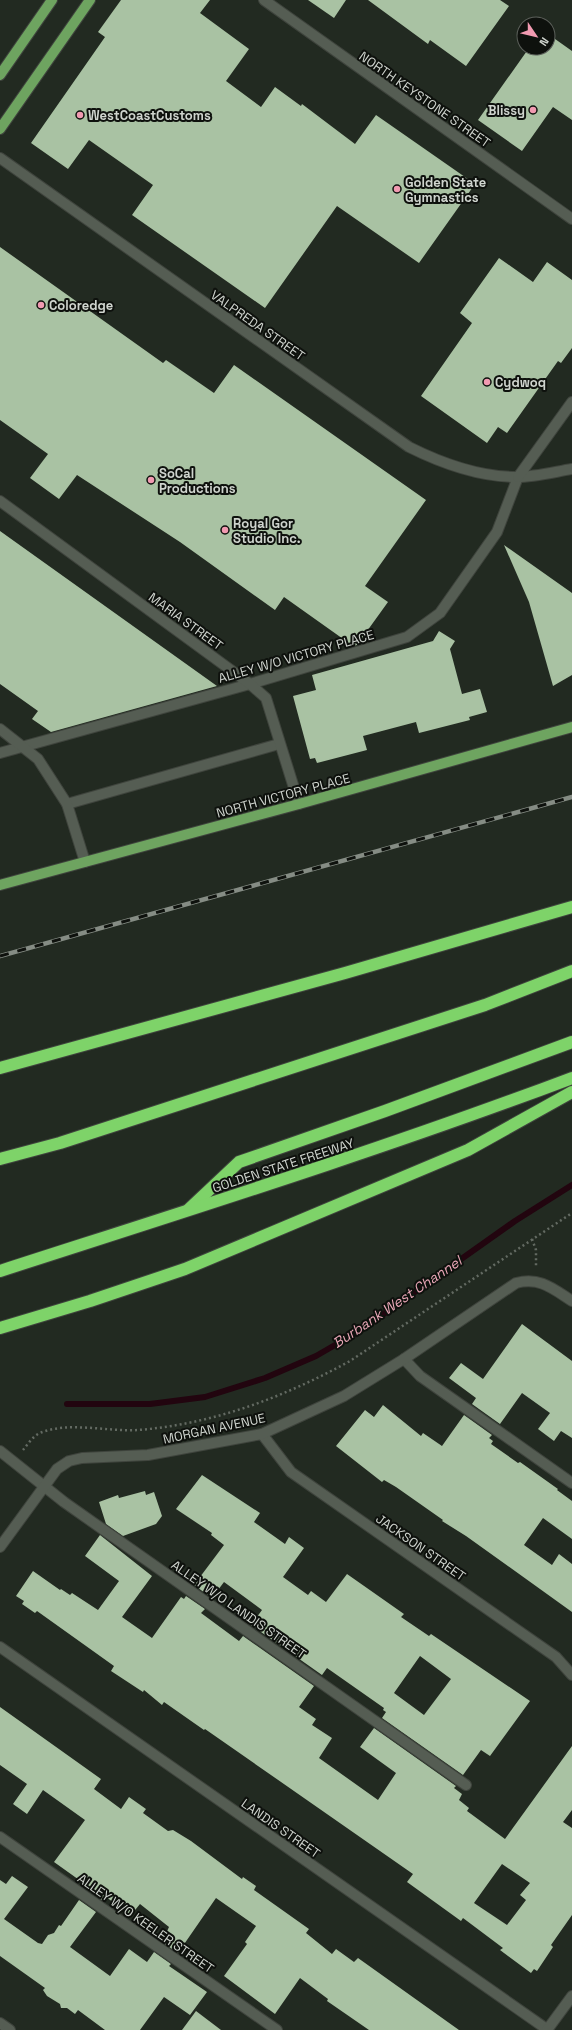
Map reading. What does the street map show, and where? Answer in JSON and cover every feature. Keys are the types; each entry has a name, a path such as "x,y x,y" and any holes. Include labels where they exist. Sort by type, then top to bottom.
{"highway":[{"path":"0,1068 360,968 572,907"},
{"path":"0,1159 60,1143 418,1027 485,1004 572,971"},
{"path":"186,1211 239,1162 385,1111 572,1042"},
{"name":"GOLDEN STATE FREEWAY","path":"0,1271 475,1115 572,1078"},
{"path":"0,1328 90,1301 185,1269 468,1150 572,1092"}],"main road":[{"path":"0,75 52,0"},
{"path":"0,129 90,0"},
{"name":"NORTH VICTORY PLACE","path":"0,885 299,804 572,727"}],"street":[{"name":"NORTH KEYSTONE STREET","path":"264,0 572,219"},
{"name":"VALPREDA STREET","path":"0,158 409,447 429,457 496,475 518,477 572,469"},
{"name":"ALLEY W/O VICTORY PLACE","path":"0,753 250,684 407,637 440,613 497,532 518,477 572,402"},
{"name":"MARIA STREET","path":"0,501 250,684 266,698 279,744 299,804"},
{"path":"0,729 25,747 38,759 68,804 84,862"},
{"path":"68,804 279,744"},
{"name":"MORGAN AVENUE","path":"0,1547 44,1485 57,1469 69,1461 82,1458 148,1455 262,1434 344,1396 404,1359 516,1283 528,1280 536,1281"},
{"path":"536,1281 554,1289 572,1301"},
{"path":"404,1359 420,1376 572,1483"},
{"name":"JACKSON STREET","path":"262,1434 291,1472 556,1657 572,1675"},
{"name":"ALLEY W/O LANDIS STREET","path":"0,1451 64,1502 466,1785"},
{"name":"LANDIS STREET","path":"0,1647 548,2030"},
{"name":"ALLEY W/O KEELER STREET","path":"0,1837 277,2030"},
{"path":"548,2030 572,1996"},
{"path":"0,2023 10,2030"}],"path":[{"path":"15,1462 30,1441 39,1433 49,1430 66,1428 137,1430 181,1424 229,1413 271,1399 316,1380 350,1361 572,1213"},
{"path":"532,1239 536,1250 536,1281"}],"building":[{"path":"121,0 210,0 200,13 249,49 226,81 261,107 275,87 301,106 302,104 355,144 376,115 475,184 419,263 337,206 265,308 132,215 153,185 89,140 68,169 31,143 105,37 98,32"},
{"path":"308,0 346,0 334,18"},
{"path":"368,0 500,0 509,6 466,66 430,40 428,44"},
{"path":"556,40 572,51 572,120 553,107 522,151 478,120 523,56 556,56"},
{"path":"0,247 163,363 166,360 214,393 234,365 426,500 365,586 388,602 357,645 353,646 284,597 275,610 180,542 77,475 59,499 30,478 48,454 0,420"},
{"path":"499,258 533,282 547,262 572,280 572,348 561,363 558,361 507,433 498,427 487,443 421,396 472,323 460,313"},
{"path":"0,531 217,686 51,732 32,719 38,711 0,684"},
{"path":"504,545 572,593 572,675 553,686 529,602"},
{"path":"439,631 455,641 450,649 462,694 480,689 487,712 469,717 470,720 419,733 416,722 363,736 367,750 317,763 315,758 310,759 293,696 316,690 312,675 433,641"},
{"path":"522,1324 572,1361 572,1438 561,1431 554,1441 538,1429 550,1413 522,1393 500,1424 472,1404 476,1398 449,1378 461,1363 483,1379"},
{"path":"383,1405 421,1436 423,1433 442,1446 464,1415 492,1435 489,1438 493,1441 491,1444 518,1463 520,1462 558,1489 557,1490 572,1501 572,1539 543,1518 524,1545 552,1565 559,1554 572,1564 572,1612 396,1487 384,1480 382,1482 336,1446 365,1410 374,1417"},
{"path":"202,1475 260,1513 254,1522 285,1544 289,1537 304,1548 283,1577 308,1595 311,1591 326,1602 347,1574 404,1614 401,1617 429,1636 431,1634 530,1701 490,1756 481,1750 463,1775 382,1718 386,1712 383,1710 384,1708 327,1668 322,1675 251,1625 262,1610 224,1582 212,1598 194,1585 224,1545 211,1535 212,1533 176,1509","holes":["420,1656 451,1679 424,1715 394,1693"]},
{"path":"145,1491 146,1495 154,1492 162,1516 156,1524 123,1536 106,1524 99,1502 118,1495 119,1498"},
{"path":"100,1535 152,1576 122,1617 152,1638 181,1597 184,1599 186,1596 205,1609 201,1613 239,1641 243,1636 314,1686 299,1707 316,1719 312,1725 332,1738 319,1758 378,1800 396,1773 360,1747 374,1728 456,1786 454,1788 462,1794 459,1800 469,1808 467,1811 505,1839 572,1746 572,1810 563,1822 572,1828 572,1915 551,1945 553,1947 537,1971 534,1969 531,1973 500,1950 503,1948 463,1918 461,1921 407,1882 413,1874 205,1729 204,1730 164,1702 162,1705 144,1690 143,1692 111,1671 114,1666 37,1611 35,1613 22,1604 24,1601 16,1596 33,1571 60,1590 61,1589 70,1595 72,1593 98,1610 119,1581 85,1556","holes":["502,1864 530,1883 520,1895 526,1900 507,1925 474,1903"]},
{"path":"0,1707 101,1779 94,1789 121,1809 129,1797 146,1809 143,1813 168,1831 173,1830 191,1841 242,1879 243,1877 256,1886 254,1890 309,1929 306,1933 332,1954 336,1949 354,1962 358,1958 459,2030 369,2030 327,2001 328,1999 300,1978 275,2014 224,1976 247,1944 245,1942 256,1926 216,1898 178,1953 162,1942 169,1927 140,1904 131,1915 106,1897 103,1901 87,1890 89,1887 54,1862 85,1820 43,1790 27,1814 13,1804 27,1784 0,1765"},
{"path":"12,1876 28,1887 4,1919 38,1943 42,1944 48,1935 54,1933 59,1925 61,1926 79,1900 96,1912 70,1947 110,1976 129,1949 147,1962 154,1952 171,1964 169,1966 207,1992 190,2015 164,1997 140,2030 105,2030 78,2010 75,2014 67,2008 61,2008 60,2004 47,1996 43,1990 45,1988 0,1956 0,1880 6,1884"},
{"path":"196,2011 221,2030 182,2030"}],"waterway":[{"name":"Burbank West Channel","path":"67,1404 150,1404 205,1397 265,1378 316,1356 361,1330 515,1221 572,1185"}],"railway":[{"path":"0,956 572,797"}],"place":[{"name":"Blissy","path":"533,110"},
{"name":"WestCoastCustoms","path":"80,115"},
{"name":"Golden State Gymnastics","path":"397,189"},
{"name":"Coloredge","path":"41,305"},
{"name":"Cydwoq","path":"487,382"},
{"name":"SoCal Productions","path":"151,480"},
{"name":"Royal Gor Studio Inc.","path":"225,530"}]}
